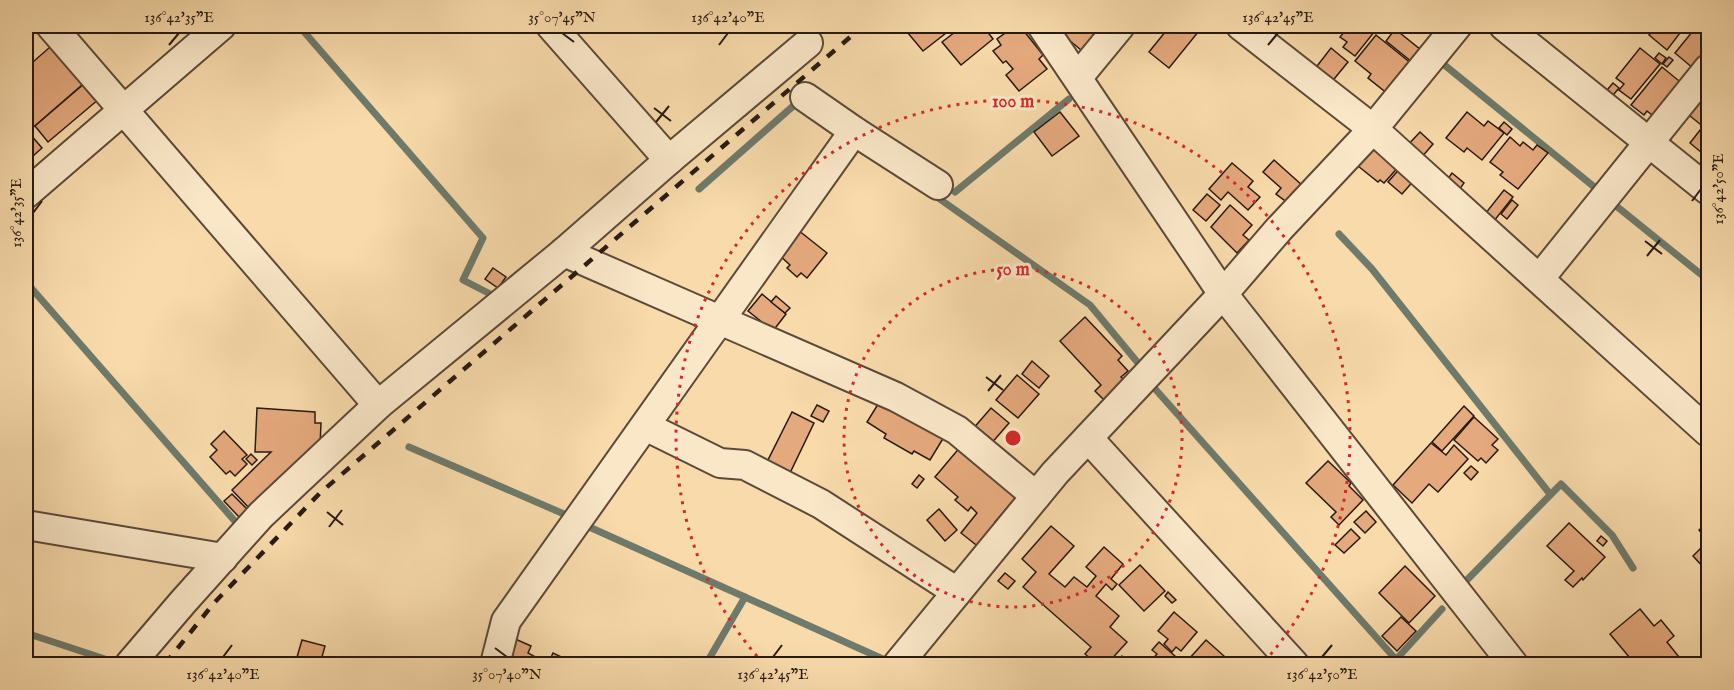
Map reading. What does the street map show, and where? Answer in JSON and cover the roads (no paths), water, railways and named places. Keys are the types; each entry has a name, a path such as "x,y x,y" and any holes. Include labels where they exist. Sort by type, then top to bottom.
{"street":[{"path":"51,26 378,405"},
{"path":"26,194 221,26"},
{"path":"551,26 669,160"},
{"path":"1042,26 1223,294 1513,664"},
{"path":"1078,77 1120,26"},
{"path":"1241,26 1373,129 1705,423"},
{"path":"898,664 1055,473 1223,294 1373,129 1457,26"},
{"path":"1504,26 1708,189"},
{"path":"130,664 261,514 378,405 564,252 808,43"},
{"path":"1540,278 1708,69"},
{"path":"806,97 938,185"},
{"path":"495,664 506,621 854,131"},
{"path":"564,252 896,397 957,430 1036,496"},
{"path":"645,426 720,463 745,465 821,504 957,592"},
{"path":"1088,438 1294,664"},
{"path":"26,525 222,558"}],"waterway":[{"path":"299,26 483,238 463,280 498,298"},
{"path":"798,26 806,35"},
{"path":"1442,63 1598,190"},
{"path":"955,192 1069,99"},
{"path":"699,189 800,100"},
{"path":"934,195 1090,305 1143,369"},
{"path":"1610,201 1708,280"},
{"path":"1339,234 1372,269 1550,494"},
{"path":"26,282 240,527"},
{"path":"1156,390 1400,664"},
{"path":"409,447 571,517"},
{"path":"1466,581 1561,484 1612,535 1633,568"},
{"path":"587,526 885,660"},
{"path":"706,664 745,597"},
{"path":"1392,664 1442,609"},
{"path":"26,633 117,663"}],"railway":[{"path":"165,664 214,603 320,493 863,26"}]}
